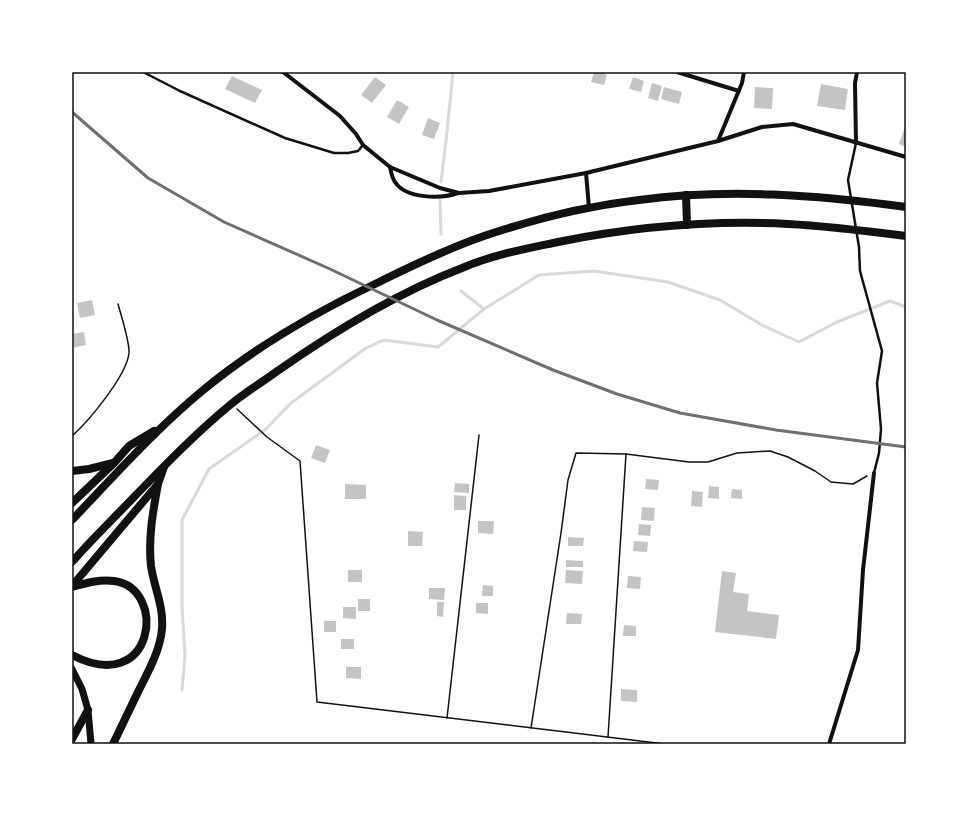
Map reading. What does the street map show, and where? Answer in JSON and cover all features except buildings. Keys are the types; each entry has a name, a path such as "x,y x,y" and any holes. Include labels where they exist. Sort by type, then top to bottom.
{"main road":[{"path":"72,520 164,425 202,391 248,355 336,303 430,257 483,236 532,221 589,208 686,195 758,194 833,199 906,207"},
{"path":"686,195 687,225"},
{"path":"72,562 165,465 231,404 308,349 428,282 462,267 516,251 572,240 615,232 687,225 759,223 838,227 906,236"},
{"path":"72,503 114,463 129,446 164,425"},
{"path":"72,471 89,469 114,463"},
{"path":"113,744 152,664 162,630 160,605 151,567 150,547 154,504 158,484 165,465"},
{"path":"72,586 158,484"},
{"path":"72,586 101,581 116,581 127,586 138,595 143,605 146,619 146,632 142,645 134,656 123,662 107,666 89,663 72,655"},
{"path":"72,669 82,689 88,710 92,744"},
{"path":"72,739 88,710"}],"street":[{"path":"283,72 340,116 356,134 363,145 390,167 440,188 459,192 489,191 586,173 718,141 762,127 794,124 906,157"},
{"path":"677,72 739,90"},
{"path":"718,141 742,83 744,72"},
{"path":"856,143 855,83 857,72"},
{"path":"390,167 396,184 401,189 411,193 420,196 447,197 459,192"},
{"path":"586,173 589,208"},
{"path":"829,744 858,650 863,570 874,473"}],"lane":[{"path":"143,72 180,91 285,138 334,153 358,151 363,145"},
{"path":"856,143 848,180 859,247 860,271 882,351 877,383 881,429 879,453 874,473"}],"path":[{"path":"72,436 84,425 121,376 127,362 129,351 118,304"},
{"path":"231,404 267,437 300,461 317,702 665,744"},
{"path":"447,718 479,435"},
{"path":"531,728 568,480 576,453 626,454 689,462 708,462 737,454 770,451 788,457 815,471 831,482 854,484 874,473"},
{"path":"608,737 626,454"}],"waterway":[{"path":"441,182 453,72"},
{"path":"440,200 441,234"},
{"path":"182,690 185,655 182,606 182,520 209,469 266,429 291,403 366,348 384,340 438,347 484,309 539,275 594,271 668,282 720,300 762,325 799,342 837,322 890,301 906,307"},
{"path":"461,291 484,309"}],"railway":[{"path":"72,112 148,178 224,222 330,269 437,320 553,370 617,394 680,413 776,430 906,447"}]}
